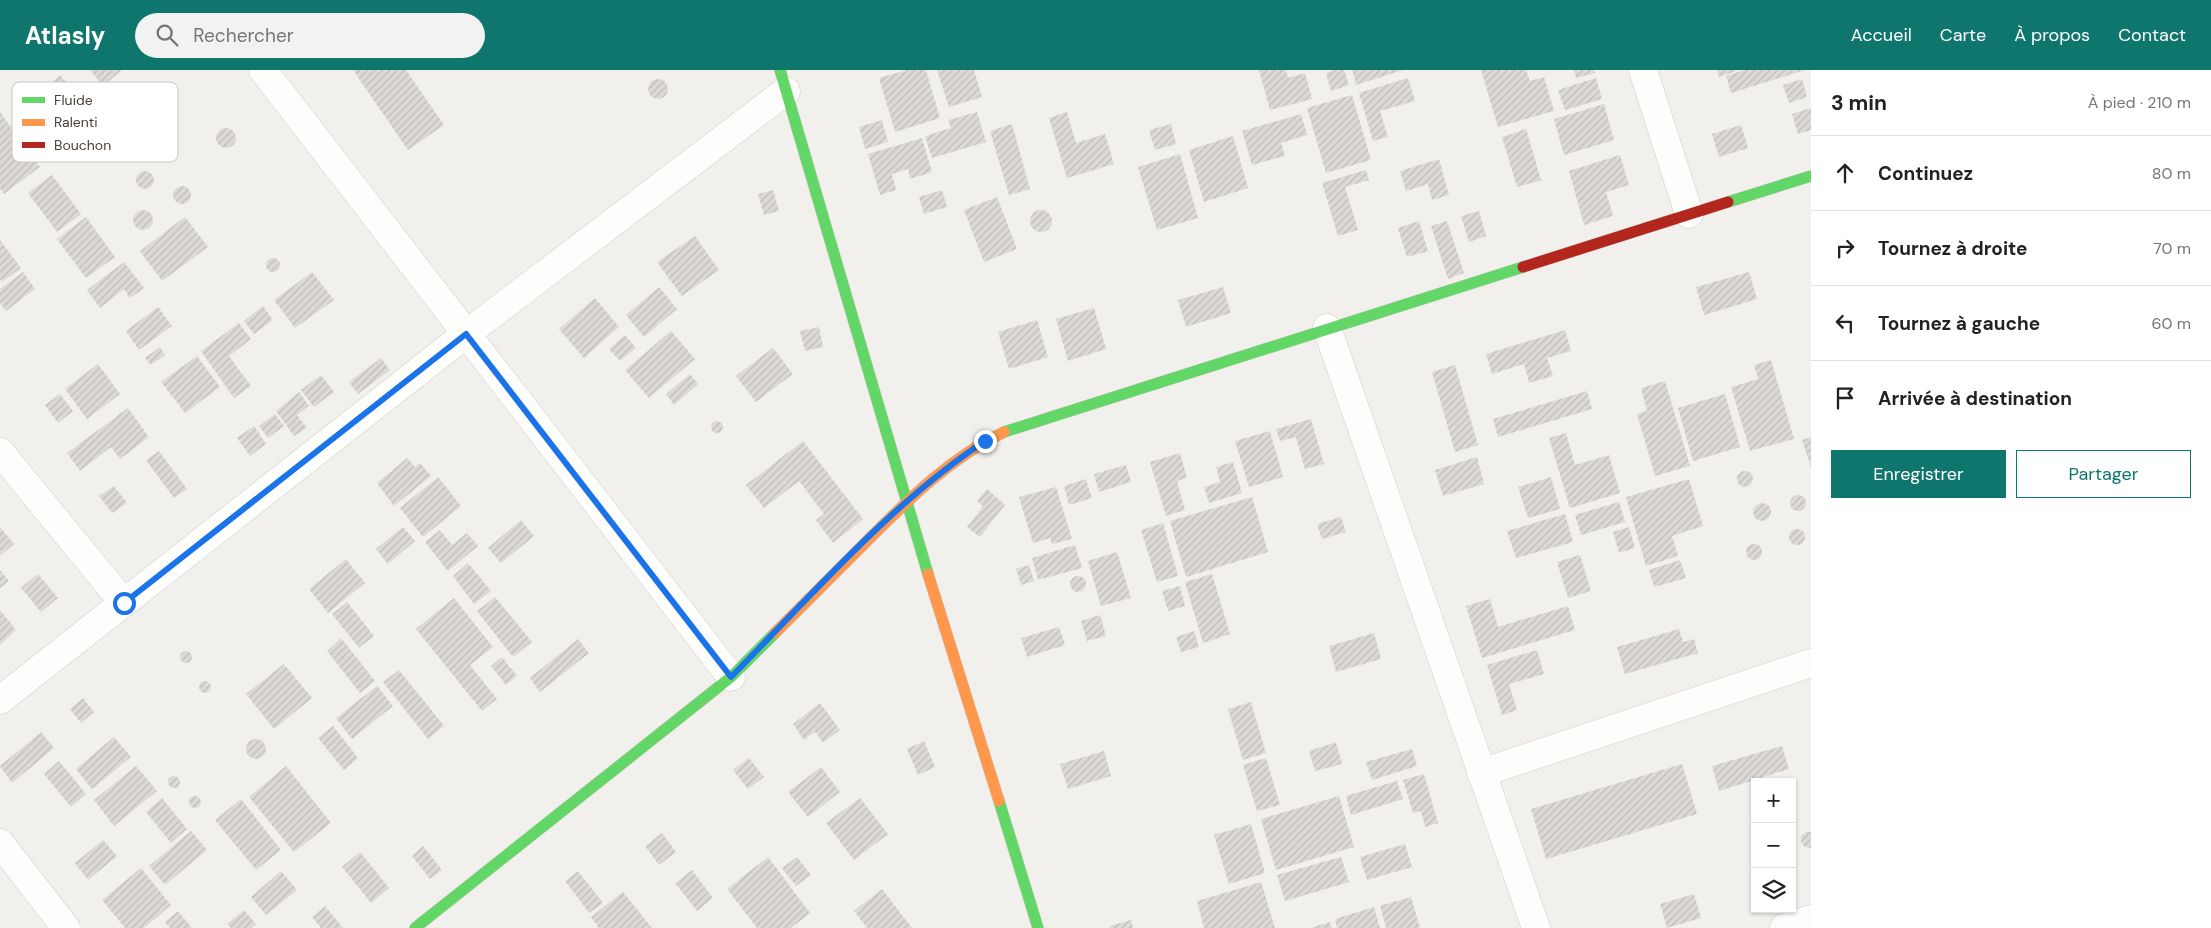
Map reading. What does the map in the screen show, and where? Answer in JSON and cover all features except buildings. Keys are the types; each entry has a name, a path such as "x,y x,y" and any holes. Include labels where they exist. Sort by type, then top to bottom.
{"street":[{"path":"263,70 731,677"},
{"path":"1643,70 1689,214"},
{"path":"0,700 466,334 783,80 906,502 1038,928"},
{"path":"416,928 731,677 906,502 959,458 985,441 1008,430 1811,176"},
{"path":"1327,328 1536,928"},
{"path":"0,452 124,603"},
{"path":"1482,773 1811,663"},
{"path":"0,843 66,928"},
{"path":"1784,928 1811,919"}],"traffic: fast":[{"path":"780,70 928,574"},
{"path":"1728,202 1811,176"},
{"path":"1004,432 1523,267"},
{"path":"415,928 731,677 775,633"},
{"path":"999,801 1038,928"}],"traffic: slow":[{"path":"775,633 896,512 929,482 965,455 1004,432"},
{"path":"928,574 999,801"}],"traffic: jam":[{"path":"1523,267 1728,202"}],"route":[{"path":"124,603 466,334 731,677 906,502 959,458 985,441"}]}
